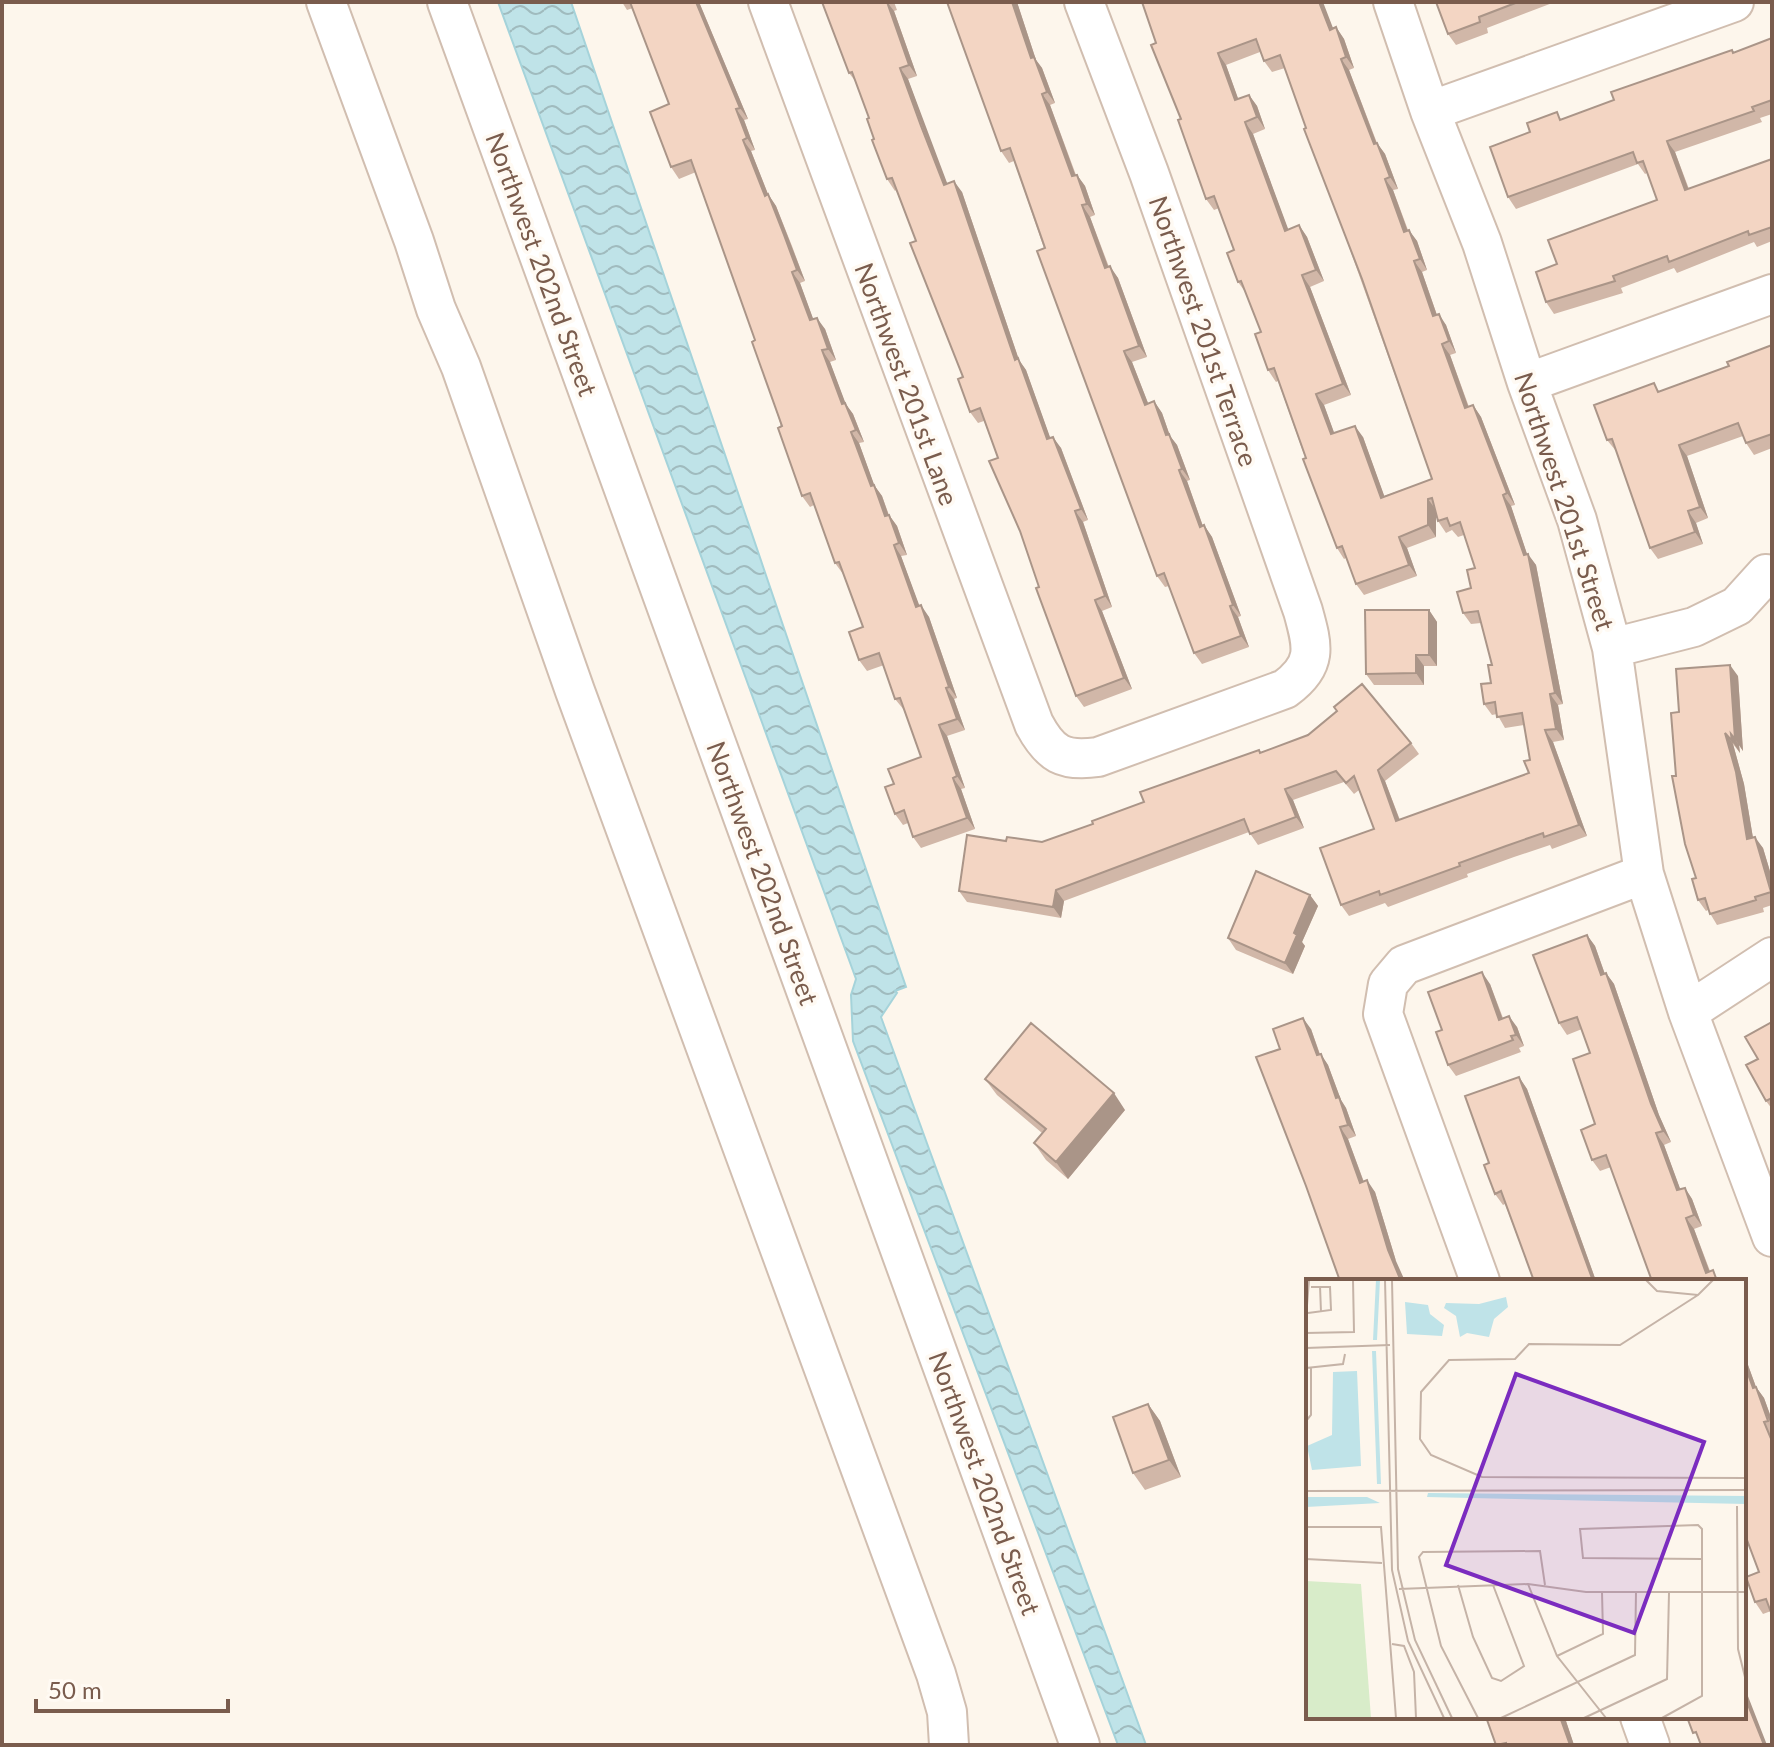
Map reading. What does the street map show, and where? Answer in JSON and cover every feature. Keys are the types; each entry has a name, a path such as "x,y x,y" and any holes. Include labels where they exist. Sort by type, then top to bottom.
{"street":[{"path":"326,2 936,1674 947,1712 949,1745"},
{"name":"Northwest 202nd Street","path":"447,2 1080,1745"},
{"name":"Northwest 201st Lane","path":"768,2 1034,724 1045,744 1062,756 1077,760 1098,757 1285,689 1299,679 1310,662"},
{"name":"Northwest 201st Terrace","path":"1084,2 1149,173 1303,611 1312,644 1310,662"},
{"name":"Northwest 201st Street","path":"1393,2 1430,111 1482,243 1527,383 1577,520 1612,648 1644,874 1688,1012 1772,1237"},
{"path":"1430,111 1734,2"},
{"path":"1527,383 1772,294"},
{"path":"1612,648 1694,627 1737,606 1766,574"},
{"path":"1479,1279 1383,1014 1388,984 1404,965 1644,874"},
{"path":"1688,1012 1772,957"},
{"path":"1641,1719 1650,1745"}],"water":[{"path":"498,2 571,2 906,987 895,991 897,993 881,1017 1146,1745 1118,1745 853,1041 851,995 856,979"}],"building":[{"path":"630,2 696,2 740,108 736,109 747,138 743,140 784,235 797,270 792,272 810,320 817,318 828,349 822,350 842,404 845,403 856,430 851,432 871,486 874,485 885,516 889,515 899,543 894,545 916,607 921,605 949,687 946,688 957,719 939,725 957,776 953,778 967,818 913,837 904,810 895,814 885,787 894,784 888,769 921,757 900,698 895,699 879,653 859,660 849,632 863,627 839,562 835,563 810,493 802,496 778,428 782,426 752,342 755,340 691,160 671,167 650,112 669,104"},
{"path":"822,2 887,2 909,65 900,68 921,126 944,185 954,181 1015,360 1018,358 1047,439 1053,437 1081,509 1075,511 1105,596 1095,600 1124,678 1076,696 1036,588 1039,587 1020,531 989,461 998,458 980,408 970,412 958,379 963,377 910,243 916,241 892,178 887,179 872,140 869,118"},
{"path":"947,2 1012,2 1031,58 1034,57 1047,92 1042,94 1072,176 1077,175 1087,204 1082,205 1105,268 1110,266 1139,346 1124,351 1145,405 1154,401 1166,435 1169,434 1200,527 1204,525 1233,605 1230,606 1241,636 1194,653 1164,573 1157,576 1037,251 1045,248 1010,148 1001,151"},
{"path":"1142,2 1319,2 1330,30 1336,27 1346,57 1341,59 1390,177 1385,179 1404,232 1409,230 1420,259 1414,261 1433,316 1439,314 1449,341 1442,344 1465,408 1473,405 1507,493 1503,495 1524,555 1528,554 1555,693 1550,694 1556,729 1545,730 1579,825 1544,837 1543,833 1380,895 1379,891 1341,905 1320,848 1374,829 1354,776 1346,783 1336,771 1285,789 1296,817 1250,834 1244,819 1056,890 1053,907 959,891 967,835 1042,842 1093,824 1092,821 1144,802 1140,792 1308,735 1337,711 1334,707 1362,684 1411,743 1378,770 1396,821 1529,773 1524,761 1530,760 1522,713 1497,717 1495,702 1484,704 1481,684 1491,683 1488,665 1492,665 1478,611 1463,613 1457,592 1471,588 1467,570 1475,568 1460,522 1450,526 1447,518 1438,521 1432,498 1428,499 1428,525 1399,537 1409,565 1356,584 1342,546 1337,548 1303,459 1306,458 1274,368 1268,370 1255,334 1261,332 1227,253 1234,250 1214,196 1206,199 1178,120 1181,119 1151,45 1156,43","holes":["1256,39 1264,61 1280,55 1432,479 1381,498 1355,426 1331,434 1316,394 1343,384 1302,275 1316,270 1299,225 1285,231 1245,122 1257,117 1249,95 1235,100 1218,53"]},
{"path":"1436,2 1518,2 1479,17 1480,22 1448,34"},
{"path":"1772,38 1772,100 1752,107 1754,111 1667,141 1685,190 1772,159 1772,227 1749,235 1748,231 1669,262 1667,256 1613,276 1615,281 1546,302 1536,272 1557,264 1548,240 1657,200 1643,161 1637,163 1633,152 1508,197 1490,147 1530,132 1527,123 1557,112 1560,120 1614,100 1611,92"},
{"path":"1772,345 1772,434 1746,443 1738,423 1679,445 1700,507 1688,511 1695,532 1650,548 1612,439 1607,440 1594,405 1654,383 1658,392 1729,366 1727,362"},
{"path":"1365,610 1429,610 1429,655 1416,655 1416,673 1366,674"},
{"path":"1730,665 1735,739 1731,734 1732,741 1725,733 1736,772 1747,839 1755,837 1771,892 1755,897 1756,900 1710,914 1705,898 1698,900 1692,879 1696,878 1685,844 1672,776 1676,776 1671,713 1679,712 1676,669"},
{"path":"1256,871 1310,895 1285,963 1228,938"},
{"path":"1587,935 1601,975 1606,973 1663,1131 1656,1133 1677,1190 1685,1188 1694,1215 1686,1218 1706,1273 1713,1270 1716,1279 1651,1279 1606,1155 1592,1160 1581,1130 1595,1124 1573,1059 1590,1053 1577,1017 1559,1023 1533,955"},
{"path":"1482,972 1499,1020 1509,1016 1516,1035 1511,1036 1513,1040 1448,1065 1436,1032 1442,1030 1428,992"},
{"path":"1303,1018 1317,1055 1321,1054 1336,1098 1339,1097 1348,1125 1340,1127 1360,1183 1367,1180 1400,1279 1339,1279 1256,1057 1280,1049 1273,1029"},
{"path":"1772,1022 1772,1098 1766,1101 1746,1065 1758,1059 1745,1037"},
{"path":"1031,1023 1114,1093 1056,1162 1034,1143 1046,1129 985,1079"},
{"path":"1519,1077 1592,1279 1533,1279 1501,1191 1495,1194 1484,1165 1489,1163 1465,1096"},
{"path":"1746,1369 1753,1388 1756,1387 1772,1441 1772,1615 1766,1599 1755,1602 1746,1577 1759,1572 1746,1537"},
{"path":"1148,1404 1169,1460 1133,1473 1113,1417"},
{"path":"1746,1700 1764,1745 1701,1745 1696,1732 1693,1733 1688,1719 1746,1719"},
{"path":"1487,1719 1561,1719 1570,1745 1506,1743 1496,1745"}]}
